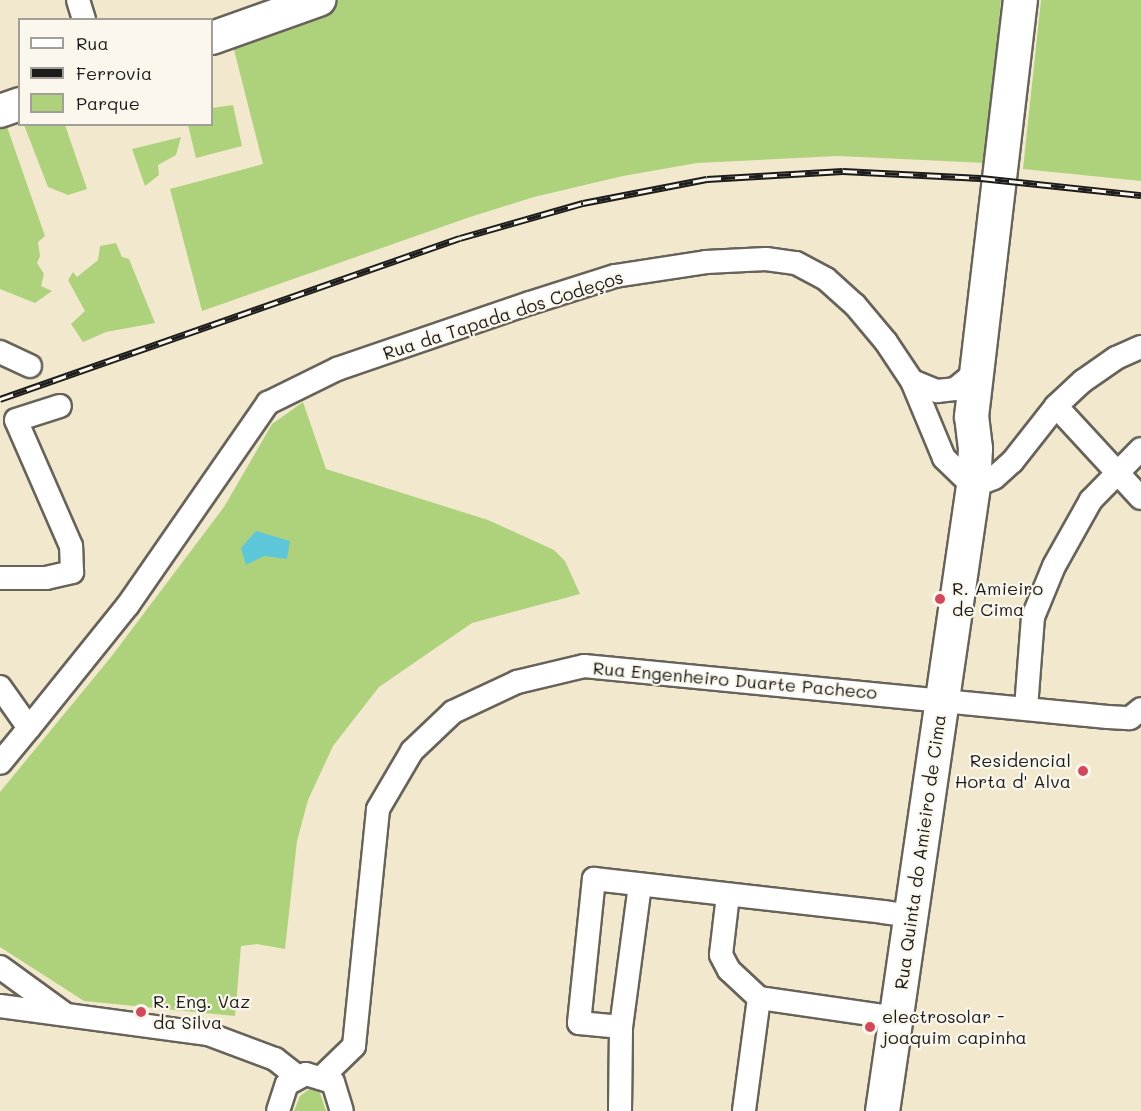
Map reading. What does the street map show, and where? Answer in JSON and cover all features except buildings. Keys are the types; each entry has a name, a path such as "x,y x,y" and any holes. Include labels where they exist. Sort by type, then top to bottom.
{"main road":[{"path":"210,18 260,0"},
{"path":"213,38 320,0"},
{"path":"975,448 971,416 1020,0"},
{"path":"975,448 985,419 1032,0"},
{"path":"0,90 18,85"},
{"path":"0,111 18,105"},
{"name":"Rua Quinta do Amieiro de Cima","path":"882,1111 913,915 940,700 973,486 975,448"}],"street":[{"path":"78,0 83,18"},
{"name":"Rua da Tapada dos Codeços","path":"29,728 128,605 268,403 337,369 594,283 722,260 766,259 796,263 826,279 855,305 912,381 944,458 973,486"},
{"path":"973,486 994,478 1012,462 1056,406 1116,358 1141,347"},
{"path":"0,352 30,366"},
{"path":"912,381 937,391 955,389 976,372"},
{"path":"0,578 46,578 72,572 71,546 16,420 60,406"},
{"path":"1056,406 1141,498"},
{"path":"1026,708 1033,617 1065,543 1091,500 1116,471 1141,449"},
{"name":"Rua Engenheiro Duarte Pacheco","path":"321,1078 354,1046 370,857 378,809 412,752 453,712 517,682 584,666 1130,718 1141,709"},
{"path":"0,687 29,728 0,763"},
{"path":"621,1027 579,1023 594,879 913,915"},
{"path":"621,1111 621,1027 640,885"},
{"path":"728,895 722,955 729,970 759,998 898,1018"},
{"path":"0,967 62,1012"},
{"path":"744,1111 759,998"},
{"path":"0,1006 62,1012 208,1034 275,1059 297,1076"},
{"path":"278,1111 287,1084 297,1076 313,1074 333,1082 342,1111"}],"green space":[{"path":"339,0 1001,0 986,163 838,156 697,163 623,176 534,197 470,217 202,311 170,189 263,164 231,38"},
{"path":"1041,0 1141,0 1141,181 1023,169"},
{"path":"233,105 242,146 196,158 188,126 213,126 213,108"},
{"path":"4,118 45,236 38,242 40,256 37,263 44,274 41,286 52,291 35,303 0,289 0,119"},
{"path":"24,126 65,126 87,189 68,195 48,187"},
{"path":"181,137 176,155 158,165 159,175 145,186 132,149"},
{"path":"116,243 122,257 129,259 155,323 106,332 83,342 71,324 85,311 68,280 73,272 77,277 98,260 100,246"},
{"path":"303,402 326,469 488,520 554,550 565,561 580,594 472,623 379,687 333,746 308,800 297,841 285,949 257,944 241,946 235,1016 84,1001 0,947 0,792 111,657 224,507 272,424"},
{"path":"312,1087 319,1090 326,1111 294,1111 300,1096"}],"water":[{"path":"256,531 290,541 287,559 264,556 246,565 241,548"}],"railway":[{"path":"0,399 460,238 583,203 707,179 843,171 981,178 1141,195"}],"place":[{"name":"R. Amieiro de Cima","path":"940,599"},
{"name":"Residencial Horta d' Alva","path":"1083,771"},
{"name":"R. Eng. Vaz da Silva","path":"141,1012"},
{"name":"electrosolar - joaquim capinha","path":"870,1027"}]}
